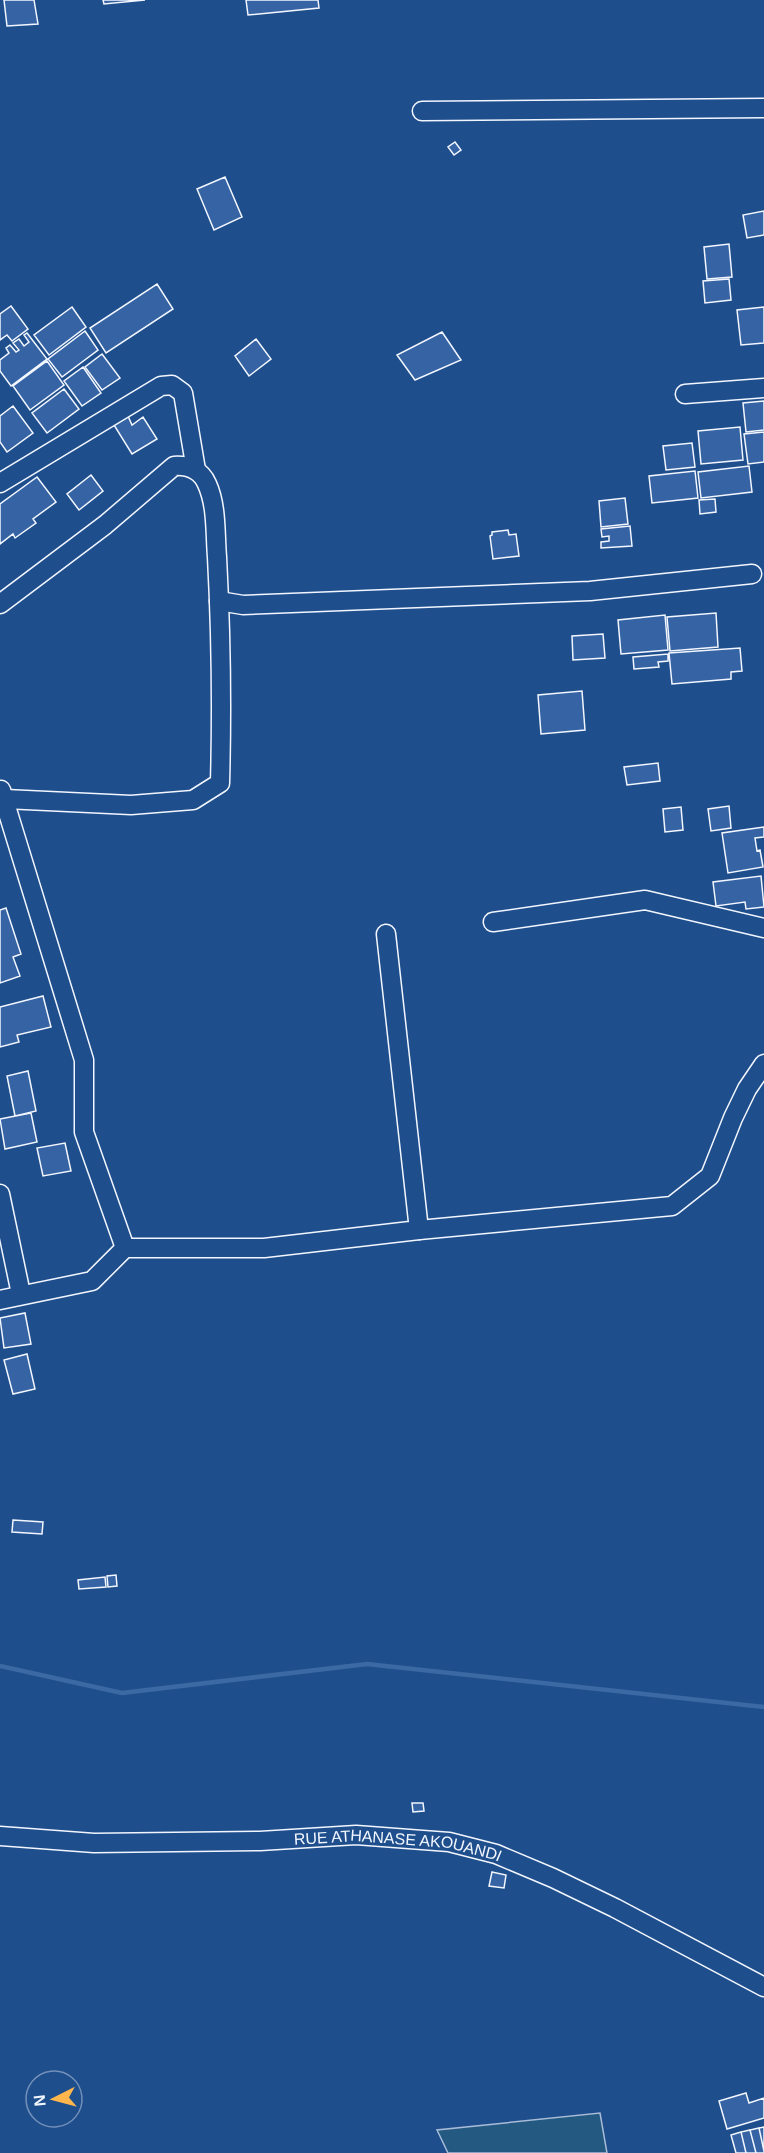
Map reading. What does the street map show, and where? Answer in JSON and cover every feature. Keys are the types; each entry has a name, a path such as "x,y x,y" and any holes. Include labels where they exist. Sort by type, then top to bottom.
{"street":[{"path":"422,111 764,108"},
{"path":"0,483 161,386 172,385 183,393 196,470"},
{"path":"685,394 764,388"},
{"path":"0,604 105,525 174,466 185,465 196,470 207,483 214,506 219,601 220,783 193,800 131,805 2,794 84,1060 84,1132 125,1248"},
{"path":"219,601 243,605 590,591 752,574"},
{"path":"493,922 645,900 764,928"},
{"path":"387,934 419,1230"},
{"path":"0,1300 92,1281 125,1248 264,1248 419,1230 672,1206 710,1176 747,1089 764,1064"},
{"path":"0,1194 21,1294"},
{"name":"RUE ATHANASE AKOUANDI","path":"0,1836 94,1843 260,1840 356,1835 449,1842 496,1854 553,1878 615,1908 764,1987"}],"shaded area":[{"path":"600,2113 607,2153 448,2153 437,2130"}],"building":[{"path":"4,0 34,0 38,24 7,26"},
{"path":"103,0 145,0 104,4"},
{"path":"246,0 318,0 319,8 248,15"},
{"path":"455,142 461,150 454,155 448,147"},
{"path":"225,177 242,217 214,230 197,189"},
{"path":"764,211 764,235 747,238 743,215"},
{"path":"729,244 732,277 707,279 704,247"},
{"path":"729,279 731,300 705,303 703,281"},
{"path":"157,284 173,309 106,353 90,328"},
{"path":"11,306 28,329 12,341 7,335 0,340 0,314"},
{"path":"72,307 86,327 49,355 34,335"},
{"path":"764,307 764,343 741,345 737,310"},
{"path":"85,331 98,350 62,377 48,359"},
{"path":"442,332 461,360 415,380 397,355"},
{"path":"27,333 47,359 11,386 0,371 0,360 9,353 6,348 10,345 16,352 19,350 13,343 19,339 24,346 29,342 24,335"},
{"path":"256,339 271,359 249,376 235,356"},
{"path":"102,354 120,378 102,390 85,367"},
{"path":"47,361 64,385 30,410 13,386"},
{"path":"83,367 101,393 82,406 64,381"},
{"path":"64,389 79,409 47,433 32,413"},
{"path":"764,401 764,430 746,432 743,403"},
{"path":"13,406 33,433 7,452 0,442 0,416"},
{"path":"128,416 132,425 143,417 157,439 132,454 114,425"},
{"path":"740,427 743,460 701,464 698,431"},
{"path":"764,432 764,462 748,464 744,434"},
{"path":"692,443 695,467 666,470 663,446"},
{"path":"749,466 752,492 701,498 698,472"},
{"path":"695,471 698,498 652,503 649,476"},
{"path":"91,475 103,491 79,510 67,494"},
{"path":"37,477 56,502 33,519 36,523 15,538 13,534 0,544 0,504"},
{"path":"625,498 628,524 601,527 599,501"},
{"path":"715,499 716,512 700,514 699,500"},
{"path":"630,526 632,546 601,548 601,542 609,541 609,536 602,537 601,529"},
{"path":"508,530 509,535 516,534 519,556 493,559 490,536 492,532"},
{"path":"716,613 718,647 670,651 667,617"},
{"path":"665,615 668,650 621,654 618,620"},
{"path":"603,634 605,658 573,660 572,636"},
{"path":"740,648 742,671 731,672 731,679 672,684 669,653"},
{"path":"668,654 668,661 658,662 659,667 634,669 633,657"},
{"path":"582,691 585,730 541,734 538,695"},
{"path":"658,763 660,781 627,785 624,767"},
{"path":"729,806 731,828 711,831 708,809"},
{"path":"681,807 683,830 665,832 663,809"},
{"path":"764,827 764,837 755,838 763,867 728,873 722,833"},
{"path":"761,876 764,907 746,909 745,902 716,906 713,882"},
{"path":"6,908 21,954 13,957 20,976 0,983 0,910"},
{"path":"43,996 51,1027 17,1035 19,1042 0,1047 0,1007"},
{"path":"28,1071 36,1111 15,1116 7,1076"},
{"path":"31,1113 37,1142 5,1149 0,1119"},
{"path":"65,1143 71,1171 43,1176 37,1148"},
{"path":"25,1313 31,1344 4,1348 0,1318"},
{"path":"27,1354 35,1389 13,1394 4,1360"},
{"path":"13,1520 43,1522 42,1534 12,1532"},
{"path":"116,1575 117,1586 108,1587 107,1576"},
{"path":"105,1577 106,1587 79,1589 78,1580"},
{"path":"412,1803 423,1803 424,1811 413,1812"},
{"path":"492,1872 506,1875 504,1888 489,1886"},
{"path":"746,2093 749,2103 764,2098 764,2118 727,2129 719,2101"},
{"path":"764,2127 764,2151 759,2128"},
{"path":"759,2128 764,2153 756,2153 750,2130"},
{"path":"750,2130 756,2153 746,2153 741,2132"},
{"path":"741,2132 746,2153 736,2153 731,2135"}],"waterway":[{"path":"0,1666 122,1693 367,1664 764,1707"}]}
